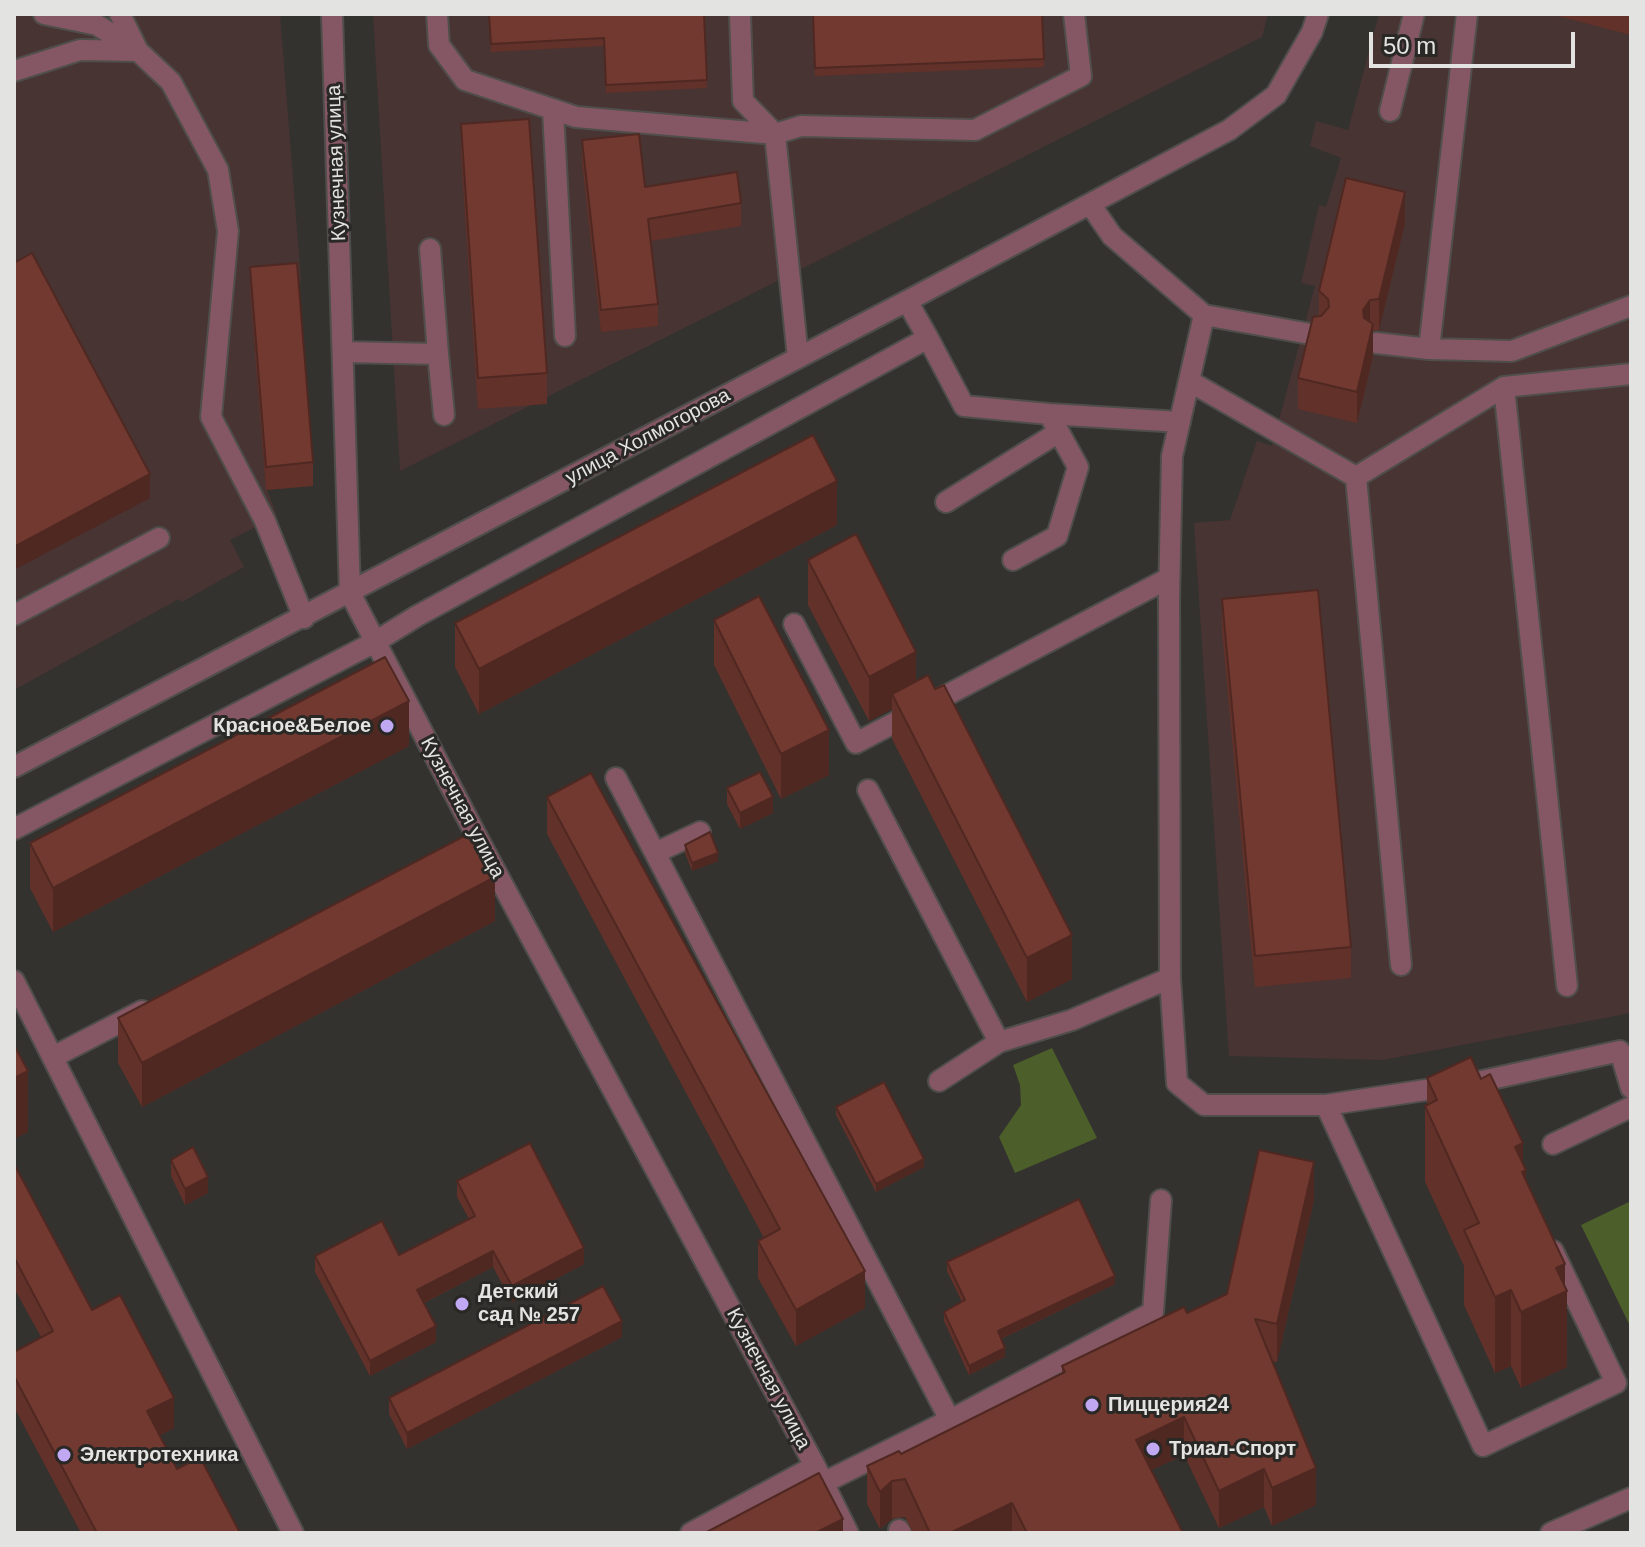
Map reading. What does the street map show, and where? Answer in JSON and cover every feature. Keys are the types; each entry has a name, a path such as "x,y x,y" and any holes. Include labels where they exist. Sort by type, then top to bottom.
{"street":[{"path":"44,14 97,25 138,51 171,82 218,170 228,231 211,417 265,521 304,618"},
{"path":"120,14 138,51"},
{"name":"Кузнечная улица","path":"332,14 350,593 848,1533"},
{"path":"437,14 439,45 465,80 576,117 775,134 801,126 975,130 1081,76 1074,14"},
{"path":"740,14 743,101 775,134 798,358"},
{"name":"улица Холмогорова","path":"14,767 304,618 1229,130 1276,95 1312,32 1318,14"},
{"path":"1390,111 1414,14"},
{"path":"1429,349 1467,14"},
{"path":"14,71 80,50 138,51"},
{"path":"553,110 565,336"},
{"path":"1090,204 1112,236 1204,315 1316,335"},
{"path":"430,249 444,415"},
{"path":"907,301 964,406 1054,423 1180,422"},
{"path":"1376,343 1429,349 1512,351 1631,306"},
{"path":"1204,315 1172,456 1169,578 1170,978 1177,1083 1204,1105 1326,1105 1476,1090 1625,1049 1631,1088"},
{"path":"14,829 375,642 417,616 928,338"},
{"path":"343,352 438,354"},
{"path":"1356,477 1504,387 1631,374"},
{"path":"1189,381 1356,477"},
{"path":"1504,387 1567,986"},
{"path":"946,502 1054,423"},
{"path":"1013,560 1057,536 1078,467 1054,423"},
{"path":"1356,477 1401,965"},
{"path":"14,615 159,538"},
{"path":"794,624 856,743 1169,578"},
{"path":"616,778 950,1420"},
{"path":"868,790 999,1042"},
{"path":"655,853 700,832"},
{"path":"456,845 476,835"},
{"path":"939,1081 999,1042 1072,1020 1170,978"},
{"path":"14,981 293,1533"},
{"path":"53,1057 163,1000"},
{"path":"1326,1105 1483,1446 1616,1383 1546,1236"},
{"path":"1553,1144 1631,1107"},
{"path":"691,1533 819,1474 950,1420 1153,1312 1161,1200"},
{"path":"1551,1533 1630,1502"}],"shaded area":[{"path":"14,14 280,14 313,486 267,490 277,516 230,540 244,567 182,602 179,599 14,690"},
{"path":"373,14 1268,14 1262,37 400,471"},
{"path":"1379,14 1631,14 1631,1013 1383,1060 1229,1056 1194,523 1230,520 1257,441 1272,446 1315,286 1301,283 1319,205 1326,207 1341,158 1310,146 1316,121 1348,130"}],"green space":[{"path":"1052,1048 1097,1138 1015,1173 999,1137 1021,1105 1020,1085 1013,1065"},
{"path":"1631,1201 1631,1328 1581,1225"}],"building":[{"path":"489,14 704,14 707,80 606,85 604,38 491,44"},
{"path":"813,14 1042,14 1044,59 815,68"},
{"path":"529,119 547,373 478,378 461,124"},
{"path":"639,134 645,187 737,172 741,203 648,219 658,304 601,310 582,140"},
{"path":"1346,178 1405,192 1379,299 1370,300 1363,310 1364,318 1373,324 1357,392 1298,378 1313,317 1321,316 1329,307 1328,299 1319,291"},
{"path":"32,253 150,474 14,547 14,263"},
{"path":"297,263 313,462 266,467 250,267"},
{"path":"813,435 837,481 479,669 455,623"},
{"path":"856,534 916,652 869,677 808,560"},
{"path":"1318,590 1351,947 1255,956 1222,599"},
{"path":"759,596 829,730 781,754 714,620"},
{"path":"385,657 409,701 53,888 30,843"},
{"path":"928,675 935,689 944,685 1072,935 1027,958 892,694"},
{"path":"760,772 773,797 740,813 727,788"},
{"path":"591,773 865,1271 796,1310 758,1241 780,1229 547,797"},
{"path":"472,832 495,877 142,1063 118,1018"},
{"path":"710,832 718,853 692,863 685,845"},
{"path":"14,1045 28,1071 14,1078"},
{"path":"1471,1057 1481,1079 1490,1074 1523,1143 1515,1147 1526,1170 1522,1172 1565,1264 1556,1268 1567,1291 1521,1312 1511,1290 1495,1297 1464,1230 1479,1223 1425,1106 1437,1100 1427,1078"},
{"path":"884,1082 924,1159 876,1184 836,1107"},
{"path":"530,1143 584,1248 512,1286 493,1251 417,1290 436,1326 370,1361 315,1256 382,1221 399,1255 475,1216 457,1181"},
{"path":"193,1147 208,1177 185,1189 171,1160"},
{"path":"1259,1150 1314,1162 1277,1324 1255,1319 1316,1468 1272,1488 1264,1469 1219,1491 1184,1417 1136,1440 1183,1533 1027,1533 1012,1503 950,1533 930,1533 905,1479 892,1481 880,1492 867,1466 899,1451 901,1454 1065,1372 1062,1366 1184,1307 1187,1313 1227,1294"},
{"path":"14,1164 92,1310 120,1295 174,1398 147,1411 177,1469 200,1457 240,1533 97,1533 14,1376 14,1352 53,1331 14,1257"},
{"path":"1079,1199 1115,1276 998,1331 1005,1348 969,1366 944,1312 965,1300 947,1262"},
{"path":"603,1286 622,1321 407,1433 389,1398"},
{"path":"819,1473 843,1519 815,1533 705,1533"}],"place":[{"name":"Красное&Белое","path":"387,726"},
{"name":"Детский сад № 257","path":"462,1304"},
{"name":"Пиццерия24","path":"1092,1405"},
{"name":"Триал-Спорт","path":"1153,1449"},
{"name":"Электротехника","path":"64,1455"}]}
